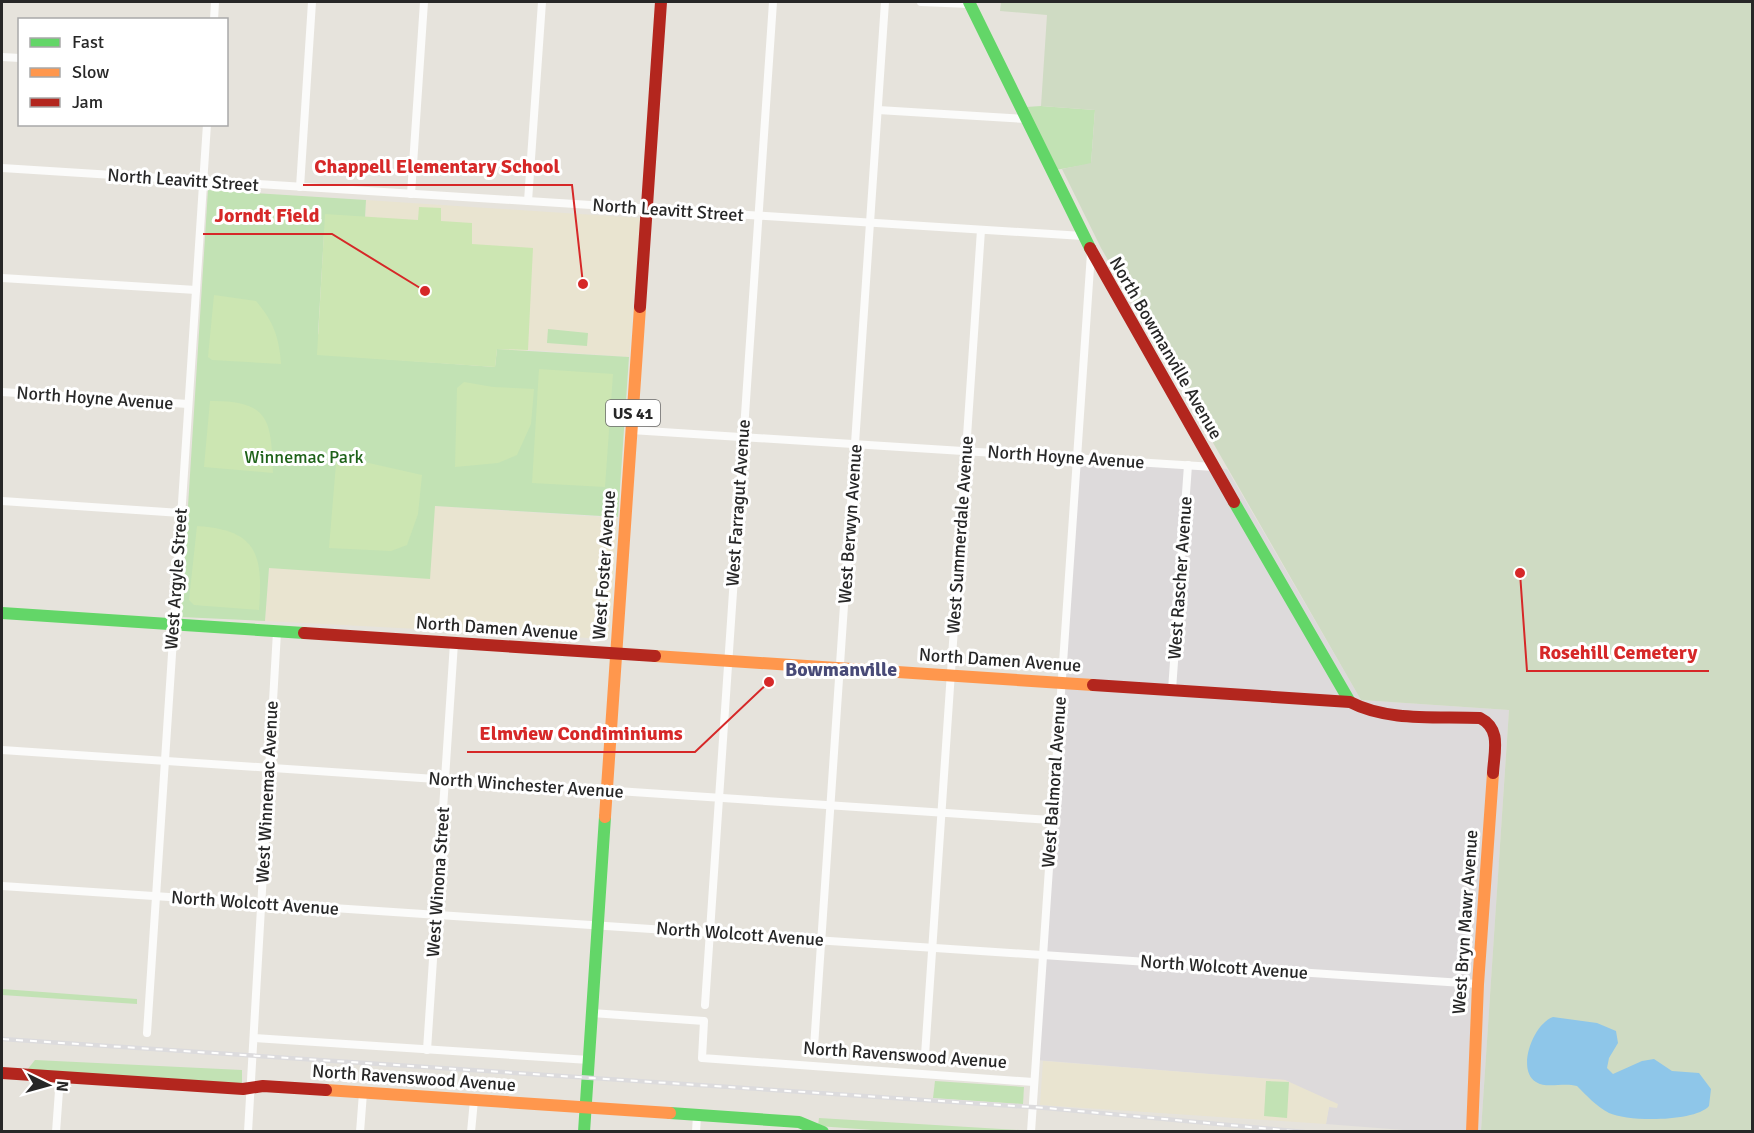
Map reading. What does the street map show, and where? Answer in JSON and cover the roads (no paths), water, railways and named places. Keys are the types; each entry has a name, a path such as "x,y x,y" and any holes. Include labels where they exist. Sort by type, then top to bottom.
{"street":[{"path":"214,18 215,2"},
{"path":"300,187 312,2"},
{"path":"411,194 424,2"},
{"path":"528,201 542,2"},
{"name":"West Foster Avenue","path":"584,1131 662,2"},
{"name":"West Farragut Avenue","path":"705,1005 773,2"},
{"name":"West Berwyn Avenue","path":"814,1047 885,2"},
{"path":"921,2 970,3"},
{"name":"North Bowmanville Avenue","path":"970,3 1091,253 1350,702"},
{"path":"2,57 18,58"},
{"path":"878,110 1026,119"},
{"name":"West Argyle Street","path":"147,1033 207,126"},
{"name":"North Leavitt Street","path":"2,168 1083,236"},
{"name":"West Summerdale Avenue","path":"925,1055 981,230"},
{"name":"West Balmoral Avenue","path":"1031,1131 1091,253"},
{"path":"2,278 196,290"},
{"name":"North Hoyne Avenue","path":"2,392 188,404"},
{"name":"North Hoyne Avenue","path":"631,430 1214,467"},
{"name":"West Rascher Avenue","path":"1172,690 1188,465"},
{"path":"2,501 181,513"},
{"name":"North Damen Avenue","path":"2,613 1350,702 1358,709 1480,718 1490,723"},
{"name":"West Winnemac Avenue","path":"248,1131 277,632"},
{"name":"West Winona Street","path":"427,1050 454,643"},
{"name":"West Bryn Mawr Avenue","path":"1470,1130 1496,739 1495,730 1490,723"},
{"name":"North Winchester Avenue","path":"2,750 1052,820"},
{"name":"North Wolcott Avenue","path":"2,886 1478,984"},
{"name":"North Ravenswood Avenue","path":"592,1013 704,1021 702,1058 1033,1082"},
{"name":"North Ravenswood Avenue","path":"254,1038 589,1060"},
{"name":"North Ravenswood Avenue","path":"2,1073 243,1089 251,1087 363,1093 799,1122 809,1129 823,1131"},
{"path":"56,1131 60,1077"},
{"path":"360,1131 363,1093"},
{"path":"471,1131 474,1100"},
{"path":"696,1131 697,1115"}],"water":[{"path":"1553,1017 1597,1023 1616,1031 1618,1043 1609,1058 1607,1068 1613,1074 1642,1061 1654,1059 1672,1071 1699,1073 1711,1089 1709,1106 1690,1115 1676,1118 1631,1118 1609,1113 1577,1086 1545,1085 1536,1082 1530,1076 1527,1068 1527,1058 1539,1028"}],"railway":[{"path":"2,1039 1046,1108 1304,1132"}],"place":[{"name":"Chappell Elementary School","path":"583,284"},
{"name":"Jorndt Field","path":"425,291"},
{"name":"Rosehill Cemetery","path":"1520,573"},
{"name":"Elmview Condiminiums","path":"769,682"}],"district":[{"name":"Bowmanville","path":"841,669"}],"park label":[{"name":"Winnemac Park","path":"304,457"}]}
